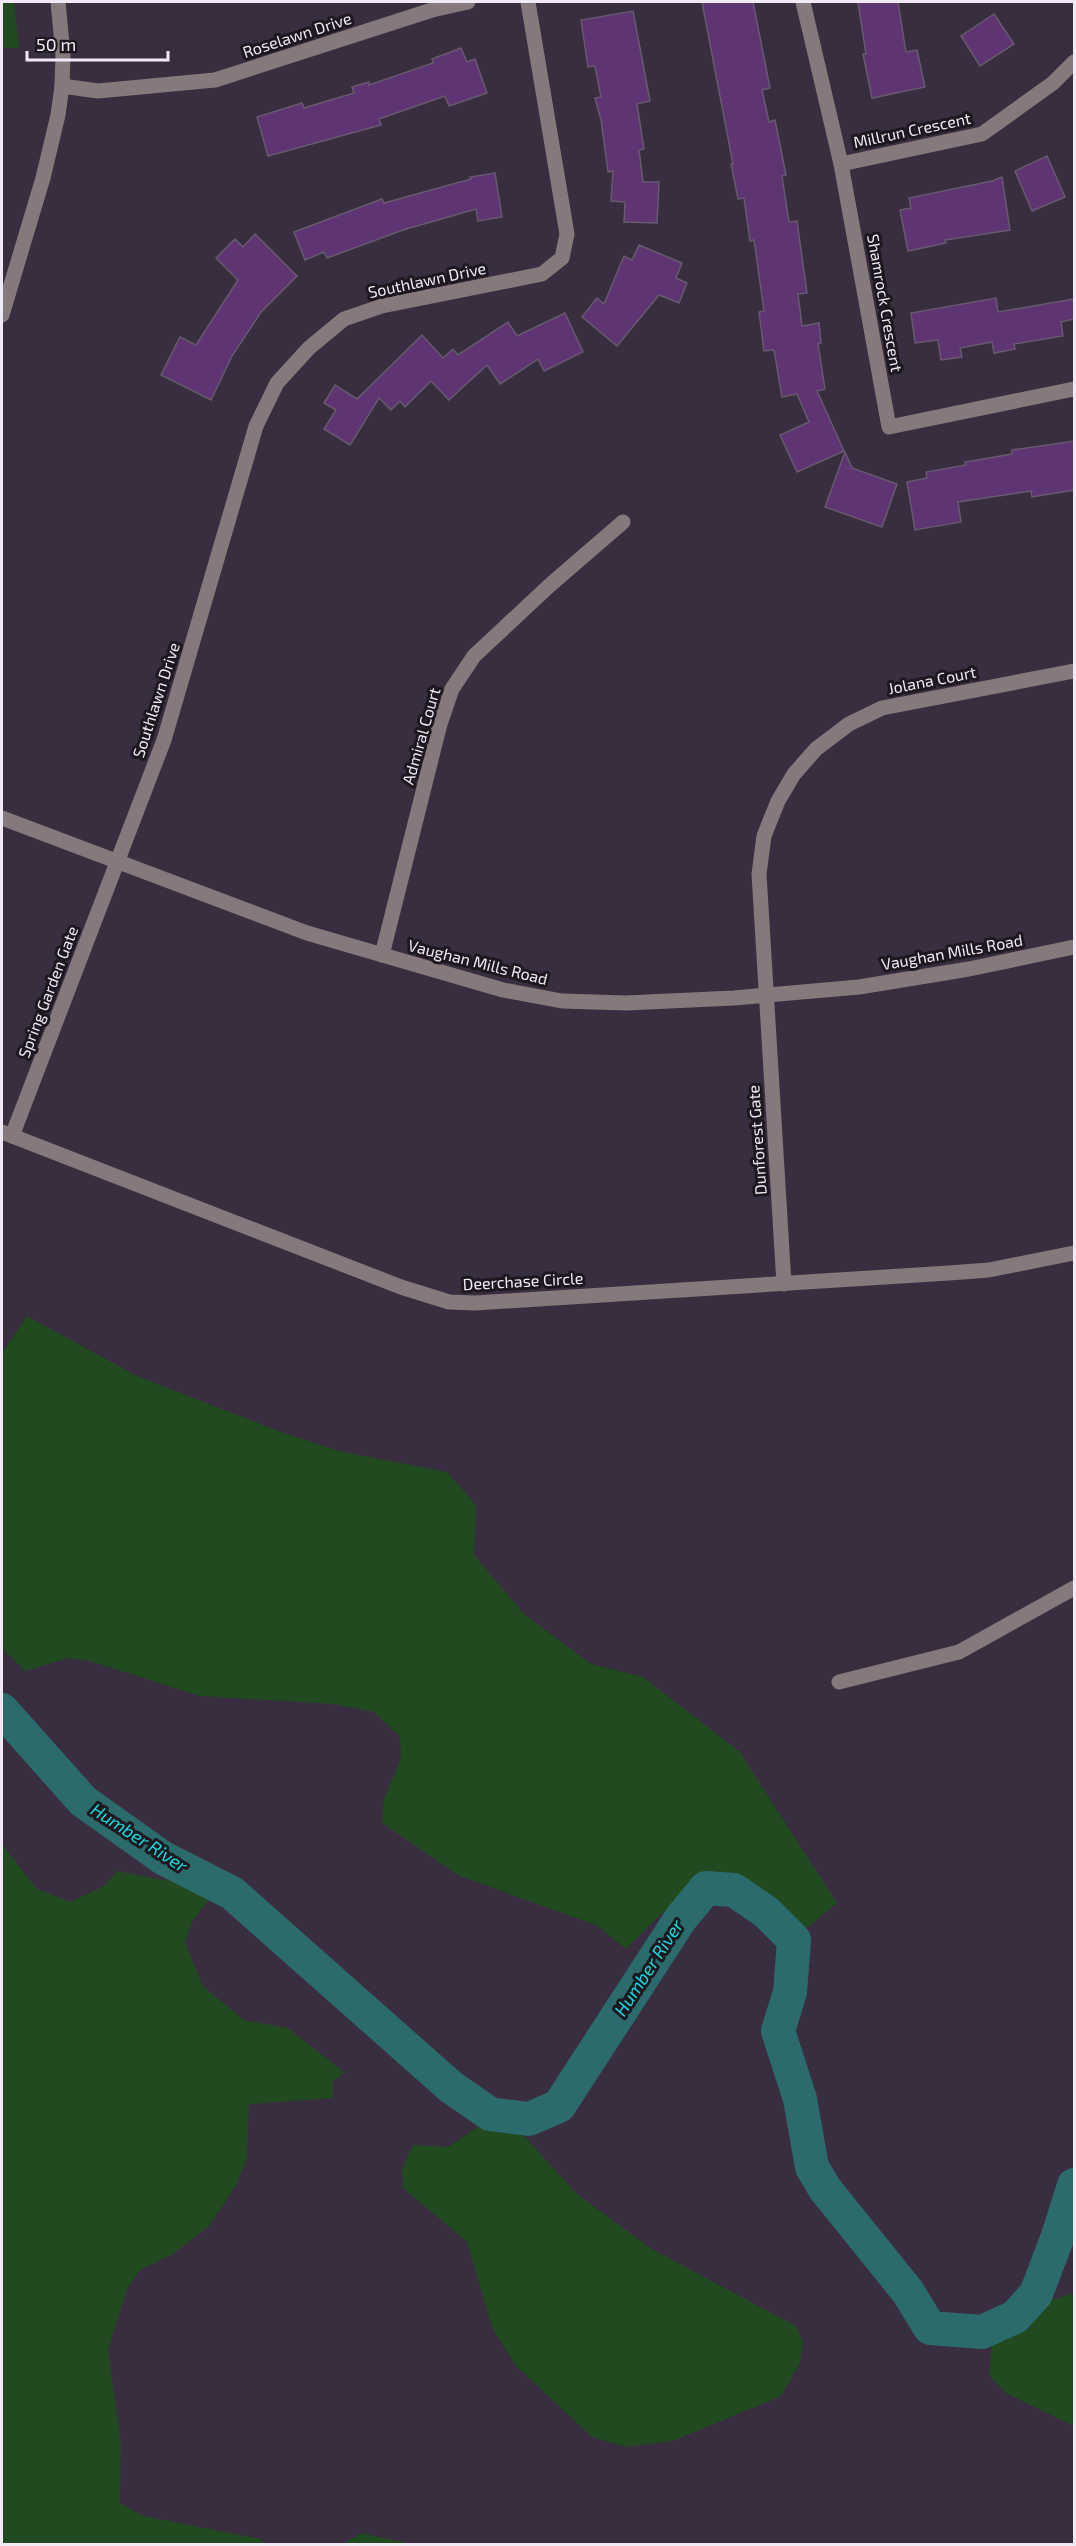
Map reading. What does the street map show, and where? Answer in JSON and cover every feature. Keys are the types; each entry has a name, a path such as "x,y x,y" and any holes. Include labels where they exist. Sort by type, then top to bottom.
{"street":[{"path":"2,315 43,178 58,115 62,86 58,2"},
{"name":"Roselawn Drive","path":"62,86 98,91 215,80 432,10 468,2"},
{"name":"Southlawn Drive","path":"117,862 164,740 256,426 277,383 309,348 344,319 382,306 542,274 562,258 567,234 528,2"},
{"name":"Shamrock Crescent","path":"803,2 842,164 889,427 1074,389"},
{"name":"Millrun Crescent","path":"842,164 982,134 1053,83 1074,62"},
{"name":"Admiral Court","path":"382,955 440,724 452,689 474,656 550,585 623,522"},
{"name":"Jolana Court","path":"765,995 759,873 764,836 778,801 794,774 816,749 849,724 882,708 1074,671"},
{"name":"Vaughan Mills Road","path":"2,818 273,922 503,990 576,1002 626,1003 765,995 889,983 1074,947"},
{"name":"Spring Garden Gate","path":"7,1134 117,862"},
{"name":"Dunforest Gate","path":"765,995 784,1284"},
{"name":"Deerchase Circle","path":"7,1134 401,1287 449,1302 475,1303 989,1269 1074,1253"},
{"path":"839,1682 959,1652 1074,1588"}],"green space":[{"path":"2,2 14,2 19,48 2,48"},
{"path":"27,1316 137,1376 281,1432 339,1451 447,1472 476,1505 474,1555 524,1614 591,1664 643,1677 739,1751 837,1903 786,1945 758,1893 729,1882 661,1914 626,1949 598,1926 460,1876 382,1823 384,1800 401,1758 400,1737 374,1712 334,1704 199,1696 90,1661 69,1658 25,1671 2,1648 2,1353"},
{"path":"2,1844 36,1888 70,1902 104,1886 117,1871 184,1884 211,1897 192,1922 185,1943 203,1986 244,2020 288,2028 345,2073 333,2081 333,2098 249,2104 247,2159 235,2187 210,2225 173,2254 140,2270 127,2289 108,2350 121,2443 120,2503 143,2516 261,2539 264,2544 2,2544"},
{"path":"500,2122 525,2137 577,2194 652,2249 796,2326 803,2342 800,2363 781,2396 673,2441 626,2447 592,2437 515,2365 492,2327 467,2242 403,2188 402,2170 413,2145 448,2147 478,2127"},
{"path":"1074,2293 1074,2426 1006,2393 989,2375 992,2346 1027,2330 1051,2300"},
{"path":"361,2533 412,2544 343,2544"}],"building":[{"path":"702,2 753,2 770,88 762,90 769,122 775,120 786,175 782,176 789,222 797,221 807,293 798,294 802,326 819,323 821,343 818,344 825,389 817,391 844,451 797,472 780,435 809,422 797,394 782,397 774,350 764,351 759,312 764,311 754,240 750,241 744,198 738,199"},
{"path":"858,2 898,2 906,52 917,50 925,87 872,98 863,54 866,54"},
{"path":"633,11 650,101 637,104 644,149 639,150 643,182 659,182 657,223 624,222 625,202 611,201 613,171 608,172 601,120 595,98 601,97 595,66 588,67 581,20"},
{"path":"994,14 1014,44 980,66 961,36"},
{"path":"461,48 467,62 475,59 487,93 449,106 445,96 379,119 381,125 268,156 257,117 302,103 304,108 354,93 352,87 369,82 369,85 433,63 432,59"},
{"path":"1047,156 1065,197 1032,211 1015,171"},
{"path":"495,173 502,217 478,221 476,209 403,230 327,258 324,252 305,260 294,232 382,199 384,203 471,179 470,177"},
{"path":"1002,177 1010,230 945,240 946,243 908,251 900,210 911,208 909,198"},
{"path":"255,234 297,276 261,312 232,356 211,400 161,375 180,337 196,345 238,280 216,258 235,239 243,247"},
{"path":"639,245 682,263 676,278 687,283 679,303 659,295 617,346 582,317 597,298 604,304 624,256 632,260"},
{"path":"996,298 998,312 1074,299 1074,319 1061,322 1063,336 1014,344 1015,349 994,353 992,342 960,348 962,357 941,360 938,340 915,343 911,313"},
{"path":"565,313 583,352 544,371 538,359 500,384 487,365 449,400 431,381 405,407 400,401 391,410 379,398 350,445 324,429 336,410 324,403 335,385 357,399 422,335 443,358 453,349 458,355 508,322 517,336"},
{"path":"1074,441 1074,490 1032,497 1031,491 958,502 961,522 915,530 907,482 927,478 926,472 1012,454 1012,450"},
{"path":"845,452 852,468 897,484 882,527 825,507"}],"waterway":[{"name":"Humber River","path":"2,1710 83,1801 163,1858 232,1893 451,2087 490,2114 529,2119 559,2106 681,1918 706,1888 734,1890 766,1912 794,1940 790,1992 778,2031 800,2099 812,2167 825,2189 908,2292 930,2328 982,2332 1015,2317 1036,2294 1074,2185"}]}
